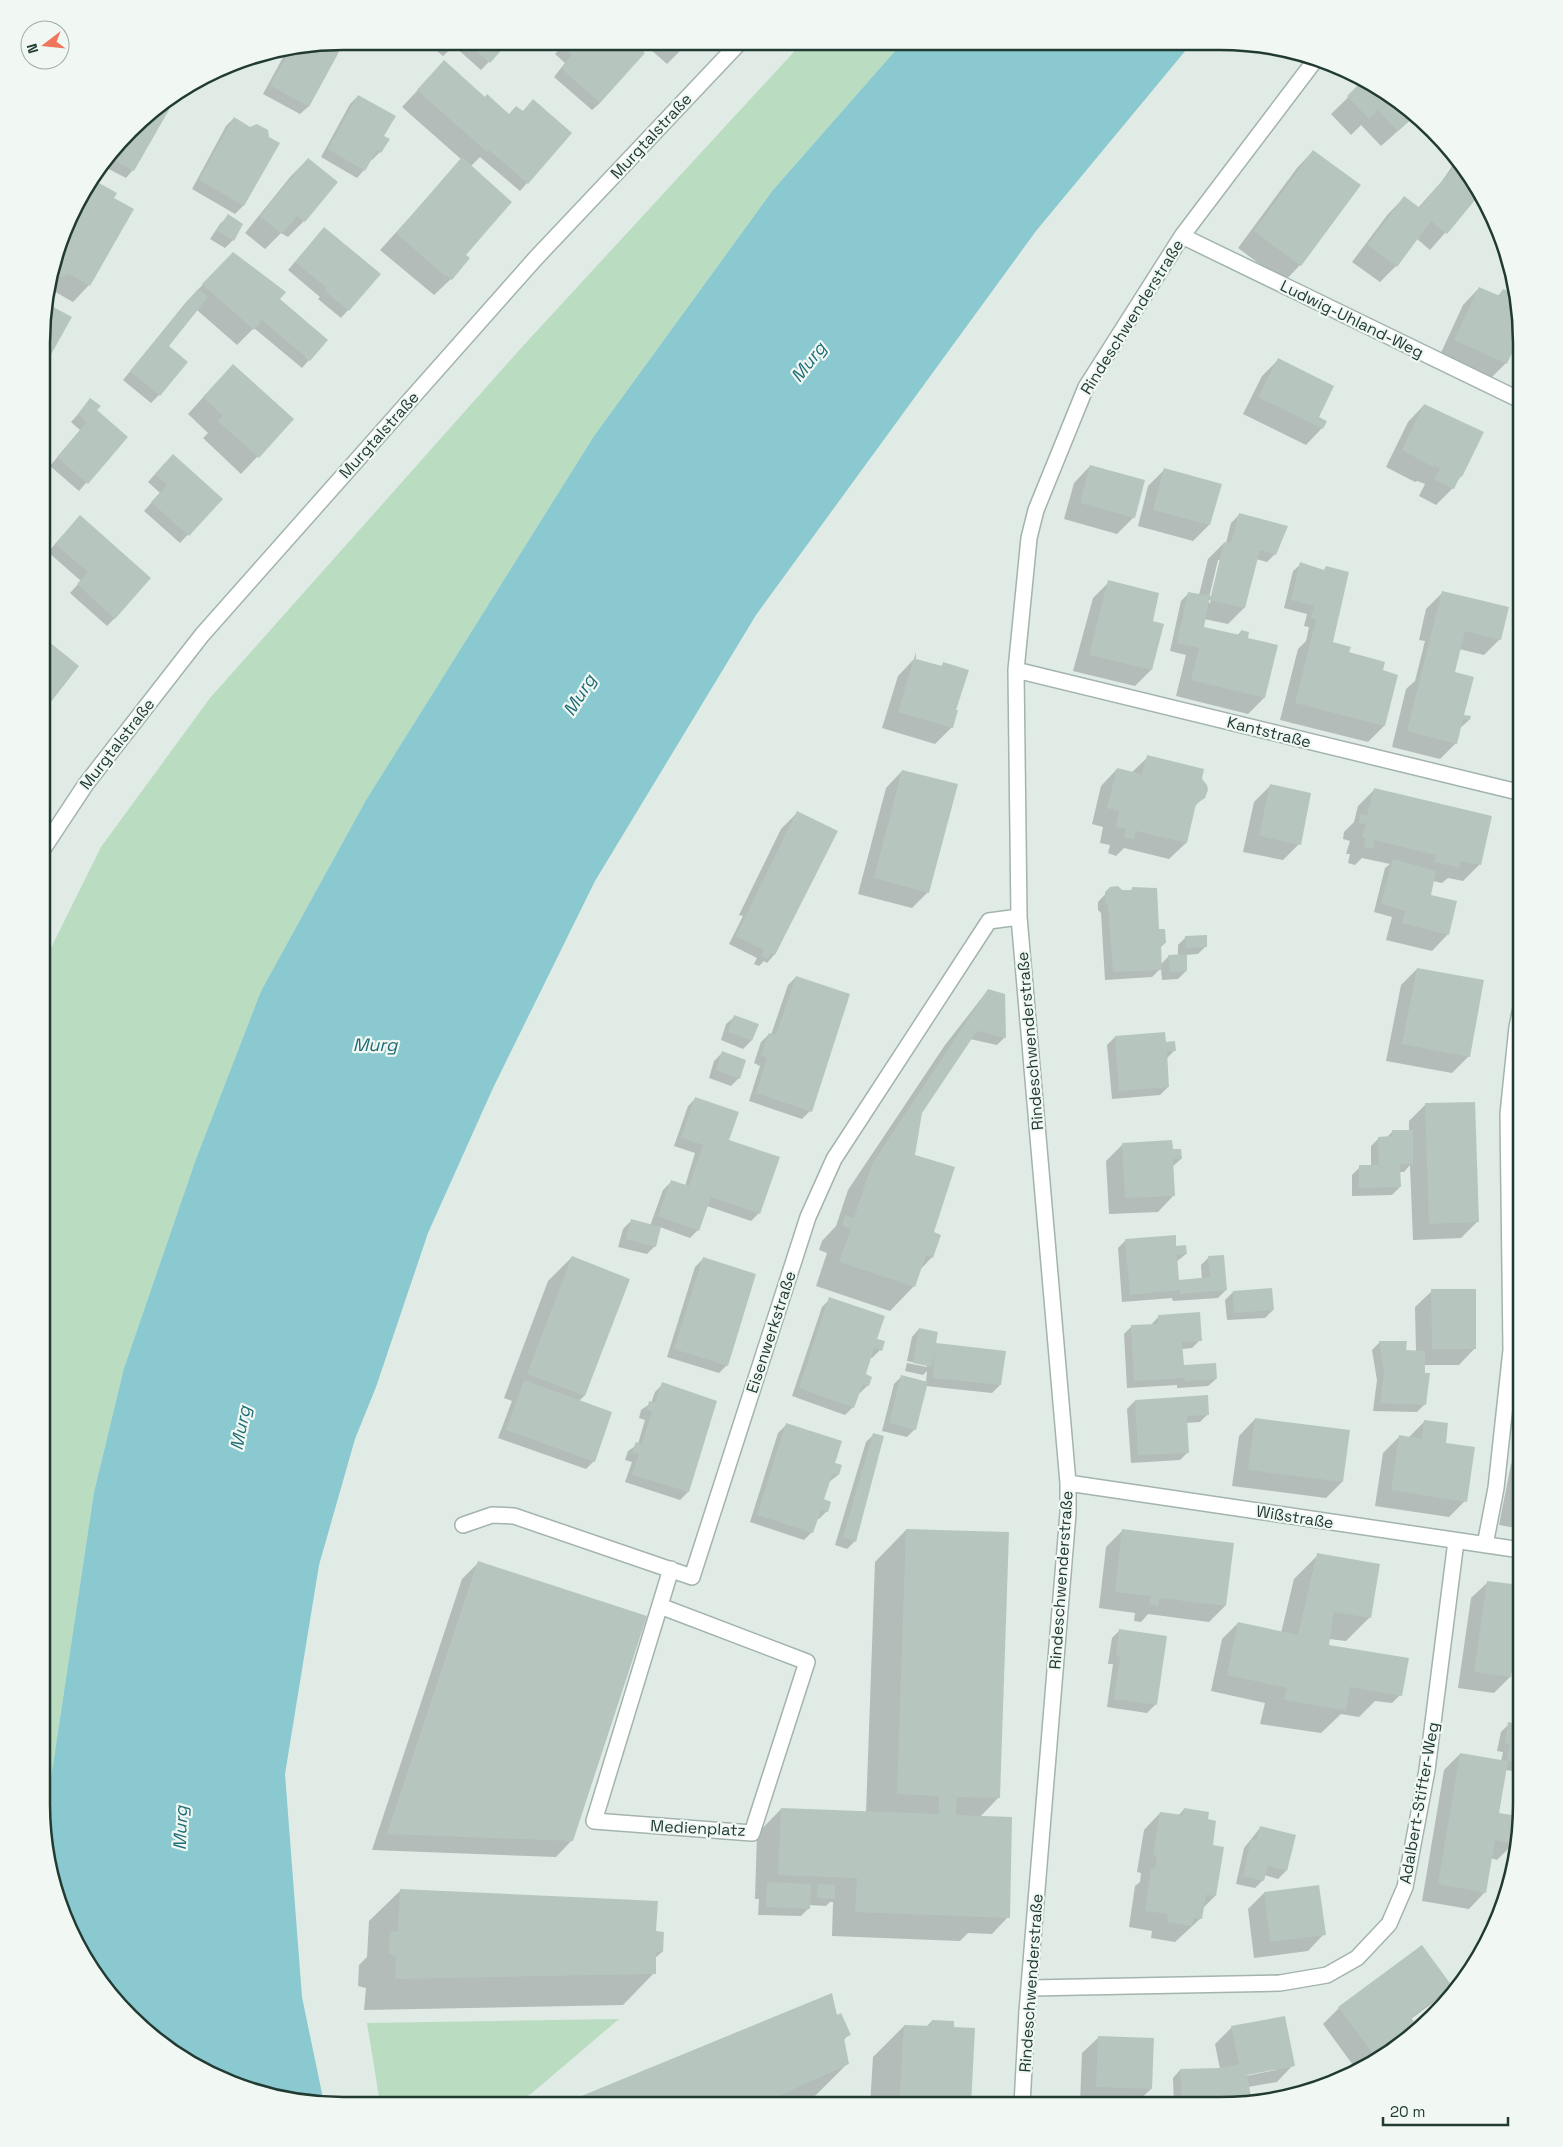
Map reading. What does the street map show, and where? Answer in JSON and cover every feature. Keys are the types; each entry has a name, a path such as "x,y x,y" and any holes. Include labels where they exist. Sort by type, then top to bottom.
{"street":[{"name":"Murgtalstraße","path":"50,838 86,784 202,635 535,259 732,50"},
{"name":"Rindeschwenderstraße","path":"1023,2097 1067,1523 1068,1483 1019,917 1016,670 1029,538 1036,510 1086,387 1182,236 1311,65"},
{"name":"Ludwig-Uhland-Weg","path":"1182,236 1513,397"},
{"name":"Kantstraße","path":"1016,670 1513,791"},
{"name":"Eisenwerkstraße","path":"463,1525 492,1515 514,1516 692,1577 808,1217 834,1159 989,922 1019,917"},
{"path":"1485,1545 1496,1488 1511,1350 1508,1114 1513,1066"},
{"name":"Wißstraße","path":"1068,1483 1513,1549"},
{"name":"Adalbert-Stifter-Weg","path":"1030,1988 1280,1984 1327,1975 1357,1958 1389,1924 1405,1887 1427,1770 1456,1541"},
{"name":"Medienplatz","path":"660,1606 807,1662 752,1833 594,1822 671,1569"}],"green space":[{"path":"796,50 896,50 773,190 594,436 366,800 261,991 196,1159 124,1368 94,1492 50,1785 50,950 101,847 210,698 523,346"},
{"path":"619,2019 526,2097 379,2097 367,2023"}],"water":[{"name":"Murg","path":"896,50 1186,50 1036,231 756,615 595,881 493,1088 428,1233 376,1387 355,1439 319,1565 285,1774 302,1997 323,2096 267,2087 231,2075 196,2058 164,2037 136,2011 110,1983 89,1951 72,1916 56,1861 51,1824 50,1785 94,1492 124,1368 196,1159 261,991 366,800 594,436 773,190"}],"building":[{"path":"337,50 339,52 309,107 270,85 287,56 323,51"},
{"path":"475,50 502,50 490,63"},
{"path":"566,50 642,50 645,53 600,103 561,68 572,55"},
{"path":"444,60 485,97 487,94 509,114 516,106 523,111 533,99 572,133 528,184 489,150 487,152 417,90"},
{"path":"1358,84 1399,110 1410,120 1398,131 1378,110 1369,119 1347,96"},
{"path":"358,95 396,116 384,136 390,139 381,153 377,150 365,171 328,149"},
{"path":"170,108 134,171 114,160 164,110"},
{"path":"234,117 250,127 257,124 268,130 269,137 280,143 244,206 199,180"},
{"path":"1313,150 1361,185 1301,266 1254,231"},
{"path":"462,157 512,202 466,255 470,258 452,280 396,233"},
{"path":"308,158 338,182 305,222 297,216 282,234 260,216"},
{"path":"1455,166 1476,199 1447,234 1431,221 1397,267 1368,245 1404,196 1420,208"},
{"path":"98,182 117,193 114,198 134,209 90,286 69,274 62,277 58,275 60,267 72,231"},
{"path":"228,214 243,224 234,241 217,231"},
{"path":"324,227 381,274 349,311 325,291 327,288 295,262"},
{"path":"233,252 286,292 280,299 328,340 310,361 262,320 254,330 202,284"},
{"path":"1479,287 1500,296 1503,289 1508,291 1513,351 1507,364 1454,340"},
{"path":"198,289 208,297 169,346 188,362 160,396 130,371"},
{"path":"53,307 72,317 50,356"},
{"path":"1278,358 1334,386 1319,417 1327,421 1323,429 1258,397"},
{"path":"233,364 294,419 259,458 218,421 223,416 203,397"},
{"path":"90,398 101,406 97,410 128,437 88,484 57,457 87,422 78,414"},
{"path":"1424,404 1484,432 1454,489 1434,480 1440,468 1434,465 1433,467 1402,450"},
{"path":"173,454 223,499 189,536 151,502 167,485 155,474"},
{"path":"1090,465 1145,480 1135,518 1080,503"},
{"path":"1164,468 1222,484 1210,525 1153,510"},
{"path":"1239,513 1288,526 1276,555 1260,550 1245,608 1209,600 1204,627 1240,635 1241,630 1249,632 1248,638 1278,645 1265,698 1191,680 1199,648 1177,643 1188,592 1211,596 1224,542 1231,543"},
{"path":"80,515 151,578 115,619 77,584 88,572 55,544"},
{"path":"1300,562 1324,570 1326,566 1349,572 1333,642 1351,647 1349,652 1385,662 1383,670 1398,675 1385,726 1295,703 1316,620 1311,618 1314,606 1291,600"},
{"path":"1108,580 1159,593 1153,621 1164,624 1152,670 1089,655"},
{"path":"1442,591 1509,607 1501,640 1465,631 1455,672 1474,677 1464,715 1471,716 1470,720 1463,719 1457,744 1407,731"},
{"path":"50,643 79,666 50,703"},
{"path":"916,652 916,659 942,666 943,662 969,670 956,710 958,710 953,728 898,712"},
{"path":"1147,755 1204,769 1202,779 1207,785 1208,790 1205,798 1196,804 1187,843 1136,831 1134,840 1124,837 1126,829 1116,827 1119,811 1107,808 1117,768 1142,774"},
{"path":"902,770 958,784 929,893 874,878"},
{"path":"1270,784 1311,793 1301,845 1259,836"},
{"path":"1374,788 1492,816 1481,865 1461,861 1460,868 1435,862 1436,855 1374,840 1373,849 1364,847 1366,838 1362,837 1366,824 1359,823 1360,814 1367,816"},
{"path":"797,811 838,831 775,955 771,953 768,959 761,956 764,950 736,936"},
{"path":"1393,859 1436,871 1431,895 1457,901 1449,935 1402,923 1406,911 1381,904"},
{"path":"1118,886 1122,890 1132,890 1132,887 1157,888 1159,929 1165,929 1166,943 1161,944 1162,970 1113,972 1108,905 1105,902 1105,892 1110,887"},
{"path":"1207,935 1207,947 1186,948 1185,936"},
{"path":"1187,954 1187,971 1170,972 1168,955"},
{"path":"1417,968 1484,980 1470,1057 1402,1044"},
{"path":"796,976 850,994 812,1112 756,1093 767,1058 761,1055 769,1033 776,1035"},
{"path":"988,989 1005,994 1006,1038 977,1031 922,1113 915,1155 955,1167 934,1232 941,1235 933,1258 926,1255 915,1287 839,1262 851,1229 842,1226 845,1215 854,1218 872,1164"},
{"path":"734,1015 759,1024 752,1041 728,1032"},
{"path":"1165,1032 1166,1042 1175,1041 1176,1051 1167,1051 1169,1087 1119,1091 1115,1036"},
{"path":"722,1051 746,1060 740,1079 716,1070"},
{"path":"695,1097 739,1112 729,1140 780,1157 760,1214 711,1197 699,1231 658,1216 671,1180 689,1186 703,1145 681,1138"},
{"path":"1475,1102 1479,1222 1429,1224 1425,1103"},
{"path":"1392,1130 1413,1130 1413,1164 1400,1164 1401,1187 1359,1188 1359,1165 1379,1165 1378,1137 1392,1136"},
{"path":"1172,1140 1173,1149 1181,1149 1182,1159 1173,1159 1175,1196 1125,1198 1122,1143"},
{"path":"631,1219 661,1227 656,1247 626,1239"},
{"path":"1176,1235 1176,1246 1186,1245 1187,1254 1177,1255 1179,1280 1210,1277 1208,1256 1224,1255 1227,1290 1180,1294 1180,1290 1130,1295 1125,1239"},
{"path":"572,1256 630,1279 585,1396 527,1374"},
{"path":"703,1257 756,1274 728,1366 674,1349"},
{"path":"1272,1288 1274,1310 1234,1313 1233,1291"},
{"path":"1431,1289 1476,1289 1476,1349 1432,1349"},
{"path":"829,1297 885,1316 877,1339 885,1341 882,1351 874,1348 866,1374 872,1377 869,1386 863,1384 854,1408 799,1388"},
{"path":"1200,1312 1202,1341 1182,1342 1184,1365 1216,1363 1217,1379 1185,1381 1185,1378 1134,1381 1131,1325 1158,1324 1158,1315"},
{"path":"919,1328 938,1332 936,1343 1006,1351 1001,1385 933,1378 935,1348 932,1367 913,1363"},
{"path":"1379,1341 1407,1341 1406,1350 1425,1351 1425,1373 1430,1373 1426,1405 1380,1403 1384,1371"},
{"path":"901,1375 928,1382 916,1430 889,1423"},
{"path":"524,1380 612,1412 595,1462 506,1430"},
{"path":"662,1382 717,1401 689,1492 632,1475 639,1454 632,1452 636,1442 642,1444 652,1412 647,1410 649,1401 655,1403"},
{"path":"1208,1395 1209,1415 1187,1416 1189,1453 1138,1455 1135,1400"},
{"path":"1255,1418 1350,1430 1343,1482 1248,1470"},
{"path":"1424,1420 1448,1423 1446,1443 1475,1447 1467,1502 1391,1490 1399,1435 1422,1439"},
{"path":"786,1423 842,1441 835,1463 842,1465 839,1475 833,1473 824,1499 831,1502 828,1512 821,1510 813,1533 757,1515"},
{"path":"873,1433 884,1436 856,1542 843,1537"},
{"path":"906,1529 1009,1532 1000,1798 957,1797 956,1815 1012,1817 1010,1918 855,1912 857,1878 778,1875 781,1808 939,1814 939,1796 897,1794"},
{"path":"1122,1529 1234,1543 1226,1606 1160,1598 1158,1606 1149,1604 1151,1596 1115,1592"},
{"path":"1317,1553 1380,1564 1371,1618 1334,1612 1329,1645 1409,1658 1402,1696 1350,1687 1346,1710 1284,1700 1287,1688 1227,1675 1238,1622 1298,1635"},
{"path":"478,1561 647,1616 573,1841 387,1834"},
{"path":"1487,1581 1513,1584 1513,1662 1511,1677 1474,1672"},
{"path":"1119,1629 1167,1636 1157,1705 1114,1699 1120,1657 1116,1656"},
{"path":"1508,1722 1513,1723 1513,1762 1508,1761 1499,1813 1512,1815 1510,1843 1495,1840 1486,1893 1438,1884 1460,1753 1507,1761 1510,1744 1505,1743"},
{"path":"1184,1808 1209,1812 1208,1819 1216,1821 1213,1845 1224,1847 1216,1896 1206,1895 1202,1919 1194,1918 1192,1926 1167,1922 1168,1914 1145,1911 1151,1868 1155,1869 1157,1857 1153,1856 1160,1812 1183,1815"},
{"path":"1260,1826 1296,1835 1287,1871 1268,1866 1264,1881 1243,1876 1251,1839 1257,1840"},
{"path":"767,1882 811,1884 810,1909 766,1907"},
{"path":"818,1884 835,1885 835,1899 817,1898"},
{"path":"1319,1885 1326,1935 1270,1942 1264,1892"},
{"path":"400,1889 658,1901 656,1931 664,1932 663,1952 656,1952 656,1974 395,1979 396,1956 389,1954 390,1932 398,1931"},
{"path":"1422,1945 1451,1985 1411,2017 1414,2023 1399,2037 1373,2054 1338,2007"},
{"path":"832,1993 837,2015 841,2013 851,2035 844,2038 849,2064 776,2097 579,2097"},
{"path":"1285,2016 1295,2066 1247,2075 1251,2095 1182,2097 1180,2069 1219,2068 1239,2064 1231,2026"},
{"path":"932,2020 954,2021 954,2027 975,2028 971,2097 900,2097 904,2025 931,2026"},
{"path":"1098,2036 1154,2038 1152,2089 1096,2087"}]}
